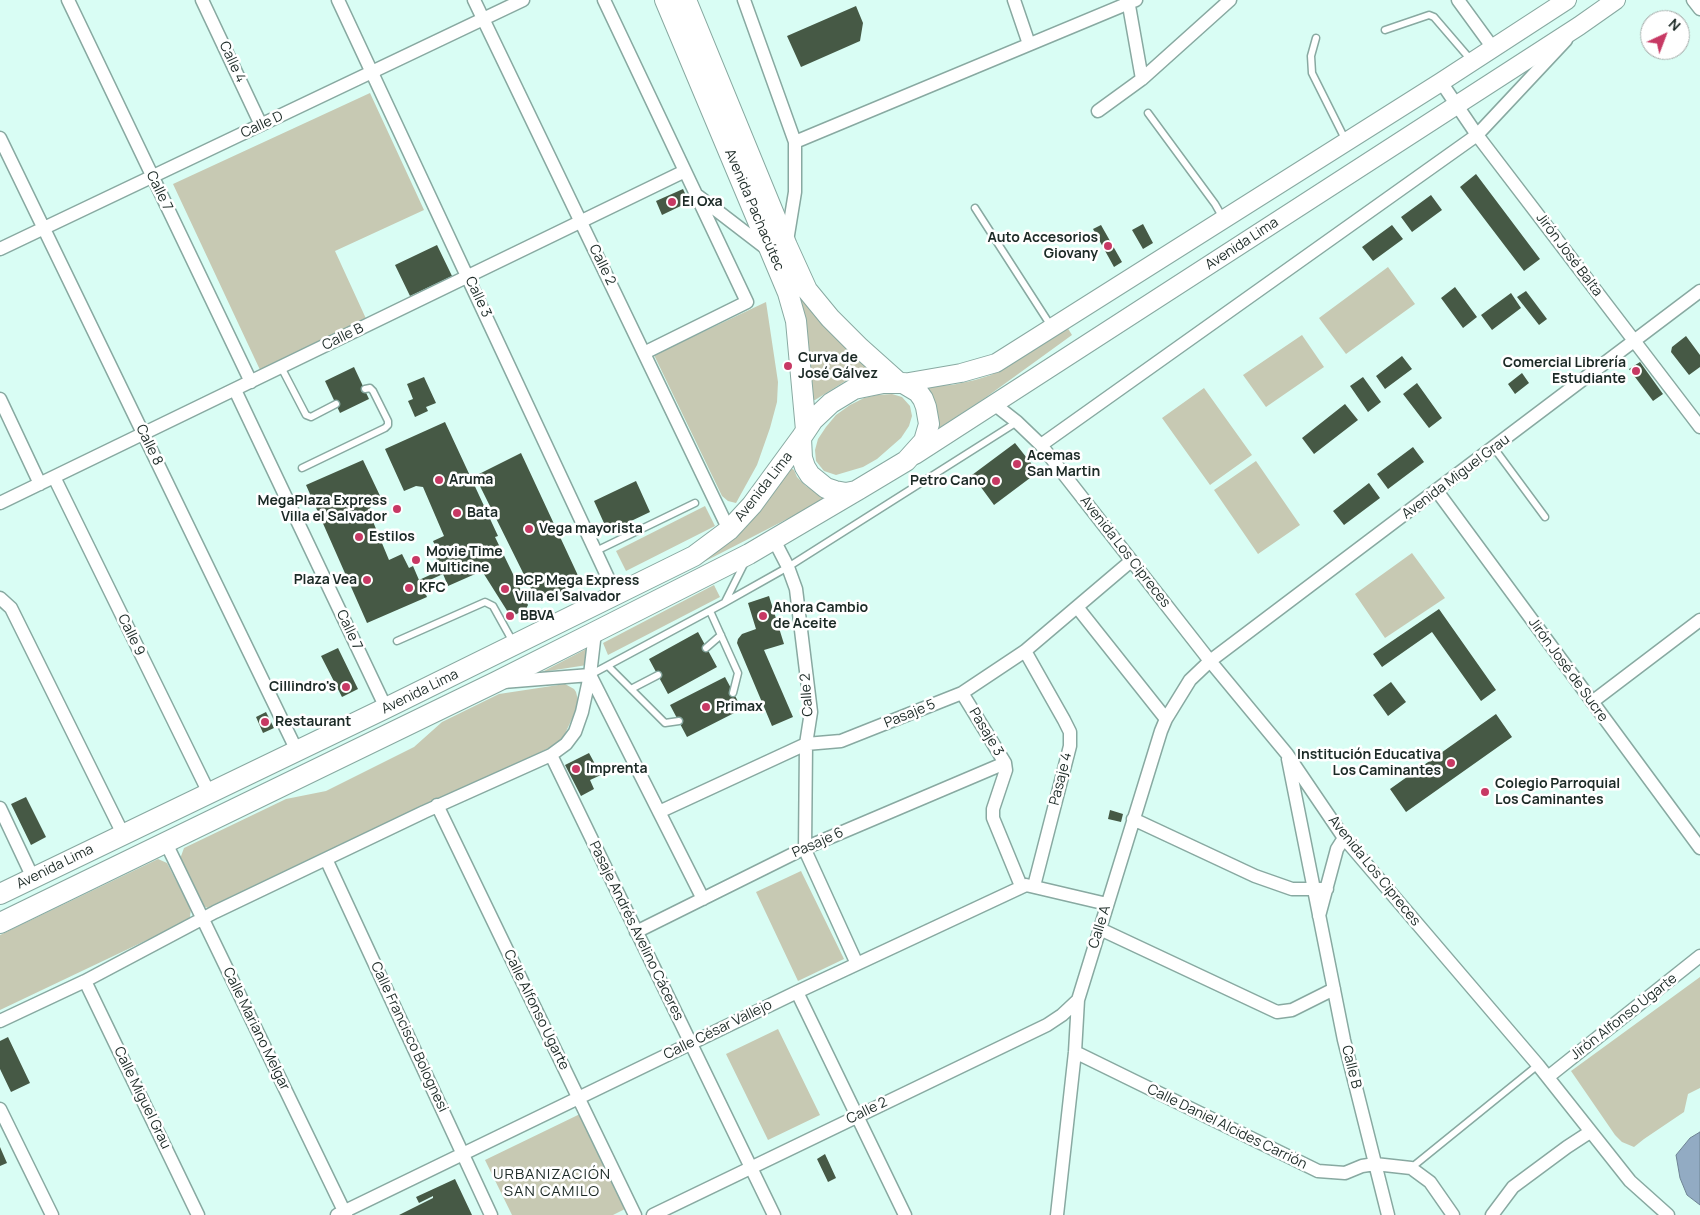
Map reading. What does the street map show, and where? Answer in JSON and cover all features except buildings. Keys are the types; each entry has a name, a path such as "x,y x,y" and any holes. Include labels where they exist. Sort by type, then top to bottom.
{"main road":[{"name":"Avenida Pachacútec","path":"665,0 779,250 807,290 830,318 860,348 901,383"},
{"name":"Avenida Pachacútec","path":"686,0 779,250 796,321 803,434"},
{"name":"Avenida Lima","path":"906,461 1616,0"},
{"path":"901,383 918,392 923,399 929,424 924,441 906,461 856,491 846,493 835,491 817,482 810,475 802,458 803,434 821,411 842,396 868,385 901,383 961,374 996,363 1441,82 1559,2"},
{"name":"Avenida Lima","path":"0,894 616,596 694,556 730,530 752,505 803,434"},
{"name":"Avenida Lima","path":"0,923 496,682 749,554 856,491"}],"street":[{"name":"Calle 7","path":"68,0 251,382"},
{"name":"Calle 4","path":"202,0 261,125"},
{"name":"Calle 3","path":"338,0 616,596"},
{"name":"Calle 2","path":"474,0 730,530"},
{"name":"Calle D","path":"0,249 523,0"},
{"path":"604,0 747,302 644,353"},
{"name":"Avenida Pachacútec","path":"744,0 795,142 796,192 779,250"},
{"path":"1014,0 1028,44"},
{"path":"1098,111 1142,79 1230,0"},
{"path":"1458,0 1493,48"},
{"path":"1693,0 1700,9"},
{"path":"795,142 1130,1 1142,79"},
{"name":"Avenida Lima","path":"1041,445 1477,135 1578,26"},
{"name":"Jirón José Balta","path":"1441,82 1477,135 1700,427"},
{"name":"Calle 8","path":"0,138 297,751"},
{"name":"Calle B","path":"0,503 685,171"},
{"path":"696,194 779,250"},
{"name":"Avenida Miguel Grau","path":"1210,661 1700,291"},
{"name":"Calle 7","path":"234,390 386,708"},
{"path":"0,399 40,484"},
{"name":"Avenida Los Cipreces","path":"994,404 1017,422 1041,445 1210,661 1287,754 1344,838 1538,1065 1630,1181 1668,1215"},
{"name":"Calle 9","path":"54,477 209,793"},
{"name":"Jirón José de Sucre","path":"1437,491 1700,848"},
{"name":"Calle 2","path":"774,540 788,567 796,589 811,712 806,744 805,848 857,964"},
{"name":"Pasaje 5","path":"659,812 806,744 842,741 962,693 1025,651 1131,561"},
{"path":"0,598 11,608 123,834"},
{"path":"1077,607 1166,719"},
{"path":"1592,702 1700,620"},
{"path":"0,1021 85,981 202,919 437,805 551,755 566,744 575,732 582,712 590,675 595,632"},
{"name":"Pasaje 4","path":"1025,651 1070,732 1070,746 1028,886"},
{"name":"Calle A","path":"1058,1215 1075,1052 1078,1000 1133,819 1166,719 1190,680 1210,661"},
{"path":"496,682 522,682 590,675"},
{"path":"590,675 703,899"},
{"name":"Pasaje 3","path":"962,693 1005,763 1006,770 993,809 994,818 1028,886"},
{"name":"Calle B","path":"1287,754 1344,1040 1388,1215"},
{"name":"Pasaje Andrés Avelino Cáceres","path":"551,755 774,1215"},
{"name":"Pasaje 6","path":"636,932 805,848 1005,763"},
{"name":"Calle Alfonso Ugarte","path":"437,805 634,1215"},
{"path":"0,808 33,878"},
{"path":"1133,819 1255,876 1292,889 1327,889"},
{"name":"Calle B","path":"1319,918 1337,848 1344,838"},
{"name":"Calle Mariano Melgar","path":"166,843 342,1214"},
{"name":"Calle Francisco Bolognesi","path":"326,859 492,1215"},
{"path":"1028,886 1107,904"},
{"name":"Calle César Vallejo","path":"342,1214 797,992 1028,886"},
{"path":"1100,929 1277,1012 1292,1010 1334,989"},
{"name":"Jirón Alfonso Ugarte","path":"1548,1077 1700,956"},
{"name":"Calle Miguel Grau","path":"85,981 198,1215"},
{"path":"797,992 905,1215"},
{"name":"Calle 2","path":"653,1215 1047,1025 1062,1016 1078,1000"},
{"name":"Calle Daniel Alcides Carrión","path":"1075,1052 1318,1171 1345,1173 1362,1166 1376,1164 1411,1168"},
{"path":"0,1109 52,1215"},
{"path":"1492,1215 1513,1187 1567,1146 1590,1132"},
{"path":"1411,1168 1430,1182 1453,1215"}],"lane":[{"path":"1385,30 1429,15 1434,17 1472,61"},
{"path":"1316,38 1311,56 1312,73 1346,142"},
{"path":"1148,113 1215,204 1223,219"},
{"path":"975,208 1051,327"},
{"path":"281,367 306,415 311,416 336,404"},
{"path":"302,468 388,425 388,421 373,390 370,388 365,389"},
{"path":"590,675 788,567 1017,422"},
{"path":"1494,448 1545,517"},
{"path":"596,551 695,503"},
{"path":"724,603 749,554"},
{"path":"397,641 485,602 493,606 515,645"},
{"path":"710,611 738,673 733,693"},
{"path":"706,648 721,635"},
{"path":"608,666 665,723 679,721"},
{"path":"631,689 658,675"},
{"path":"1411,1168 1538,1065"}],"green space":[{"path":"370,93 424,210 335,251 368,323 261,372 173,184"},
{"path":"1388,267 1415,304 1346,354 1319,318"},
{"path":"790,268 871,368 852,377 815,400 813,400"},
{"path":"766,302 778,382 777,402 757,465 736,503 728,501 722,496 654,355"},
{"path":"1067,327 1072,335 985,398 939,428 937,427 926,390 927,386 952,385 991,375 1009,366"},
{"path":"1302,335 1324,367 1266,407 1243,375"},
{"path":"1204,388 1252,455 1210,485 1162,418"},
{"path":"892,394 902,397 910,406 912,416 909,426 901,438 877,459 863,467 836,475 824,471 816,461 815,450 818,439 836,415 864,398"},
{"path":"1256,461 1300,525 1258,554 1214,490"},
{"path":"791,468 806,486 826,499 690,569 738,533 769,499 787,470"},
{"path":"705,506 715,526 626,571 616,551"},
{"path":"1412,553 1445,598 1385,638 1355,594"},
{"path":"714,585 720,597 608,655 603,643"},
{"path":"590,647 587,665 542,672"},
{"path":"565,684 576,692 577,708 563,738 553,746 214,910 202,904 180,859 184,848 286,799 326,791 414,747 442,722 499,694"},
{"path":"158,859 167,863 191,909 190,917 187,921 0,1010 0,935"},
{"path":"801,871 844,959 798,981 756,892"},
{"path":"1700,977 1700,1088 1688,1094 1684,1112 1634,1147 1622,1142 1615,1135 1571,1071"},
{"path":"778,1029 820,1115 768,1140 726,1054"},
{"path":"580,1114 627,1208 613,1215 512,1215 485,1160"}],"water":[{"path":"1700,1132 1700,1205 1687,1195 1680,1178 1676,1155 1690,1138"}],"place":[{"name":"El Oxa","path":"672,202"},
{"name":"Auto Accesorios Giovany","path":"1108,246"},
{"name":"Curva de José Gálvez","path":"788,366"},
{"name":"Comercial Librería Estudiante","path":"1636,371"},
{"name":"Acemas San Martin","path":"1017,464"},
{"name":"Aruma","path":"439,480"},
{"name":"Petro Cano","path":"996,481"},
{"name":"MegaPlaza Express Villa el Salvador","path":"397,509"},
{"name":"Bata","path":"457,513"},
{"name":"Vega mayorista","path":"529,529"},
{"name":"Estilos","path":"359,537"},
{"name":"Movie Time Multicine","path":"416,560"},
{"name":"Plaza Vea","path":"367,580"},
{"name":"KFC","path":"409,588"},
{"name":"BCP Mega Express Villa el Salvador","path":"505,589"},
{"name":"BBVA","path":"510,616"},
{"name":"Ahora Cambio de Aceite","path":"763,616"},
{"name":"Cillindro's","path":"346,687"},
{"name":"Primax","path":"706,707"},
{"name":"Restaurant","path":"265,722"},
{"name":"Institución Educativa Los Caminantes","path":"1451,763"},
{"name":"Imprenta","path":"576,769"},
{"name":"Colegio Parroquial Los Caminantes","path":"1485,792"}],"district":[{"name":"URBANIZACIÓN SAN CAMILO","path":"552,1184"}]}
